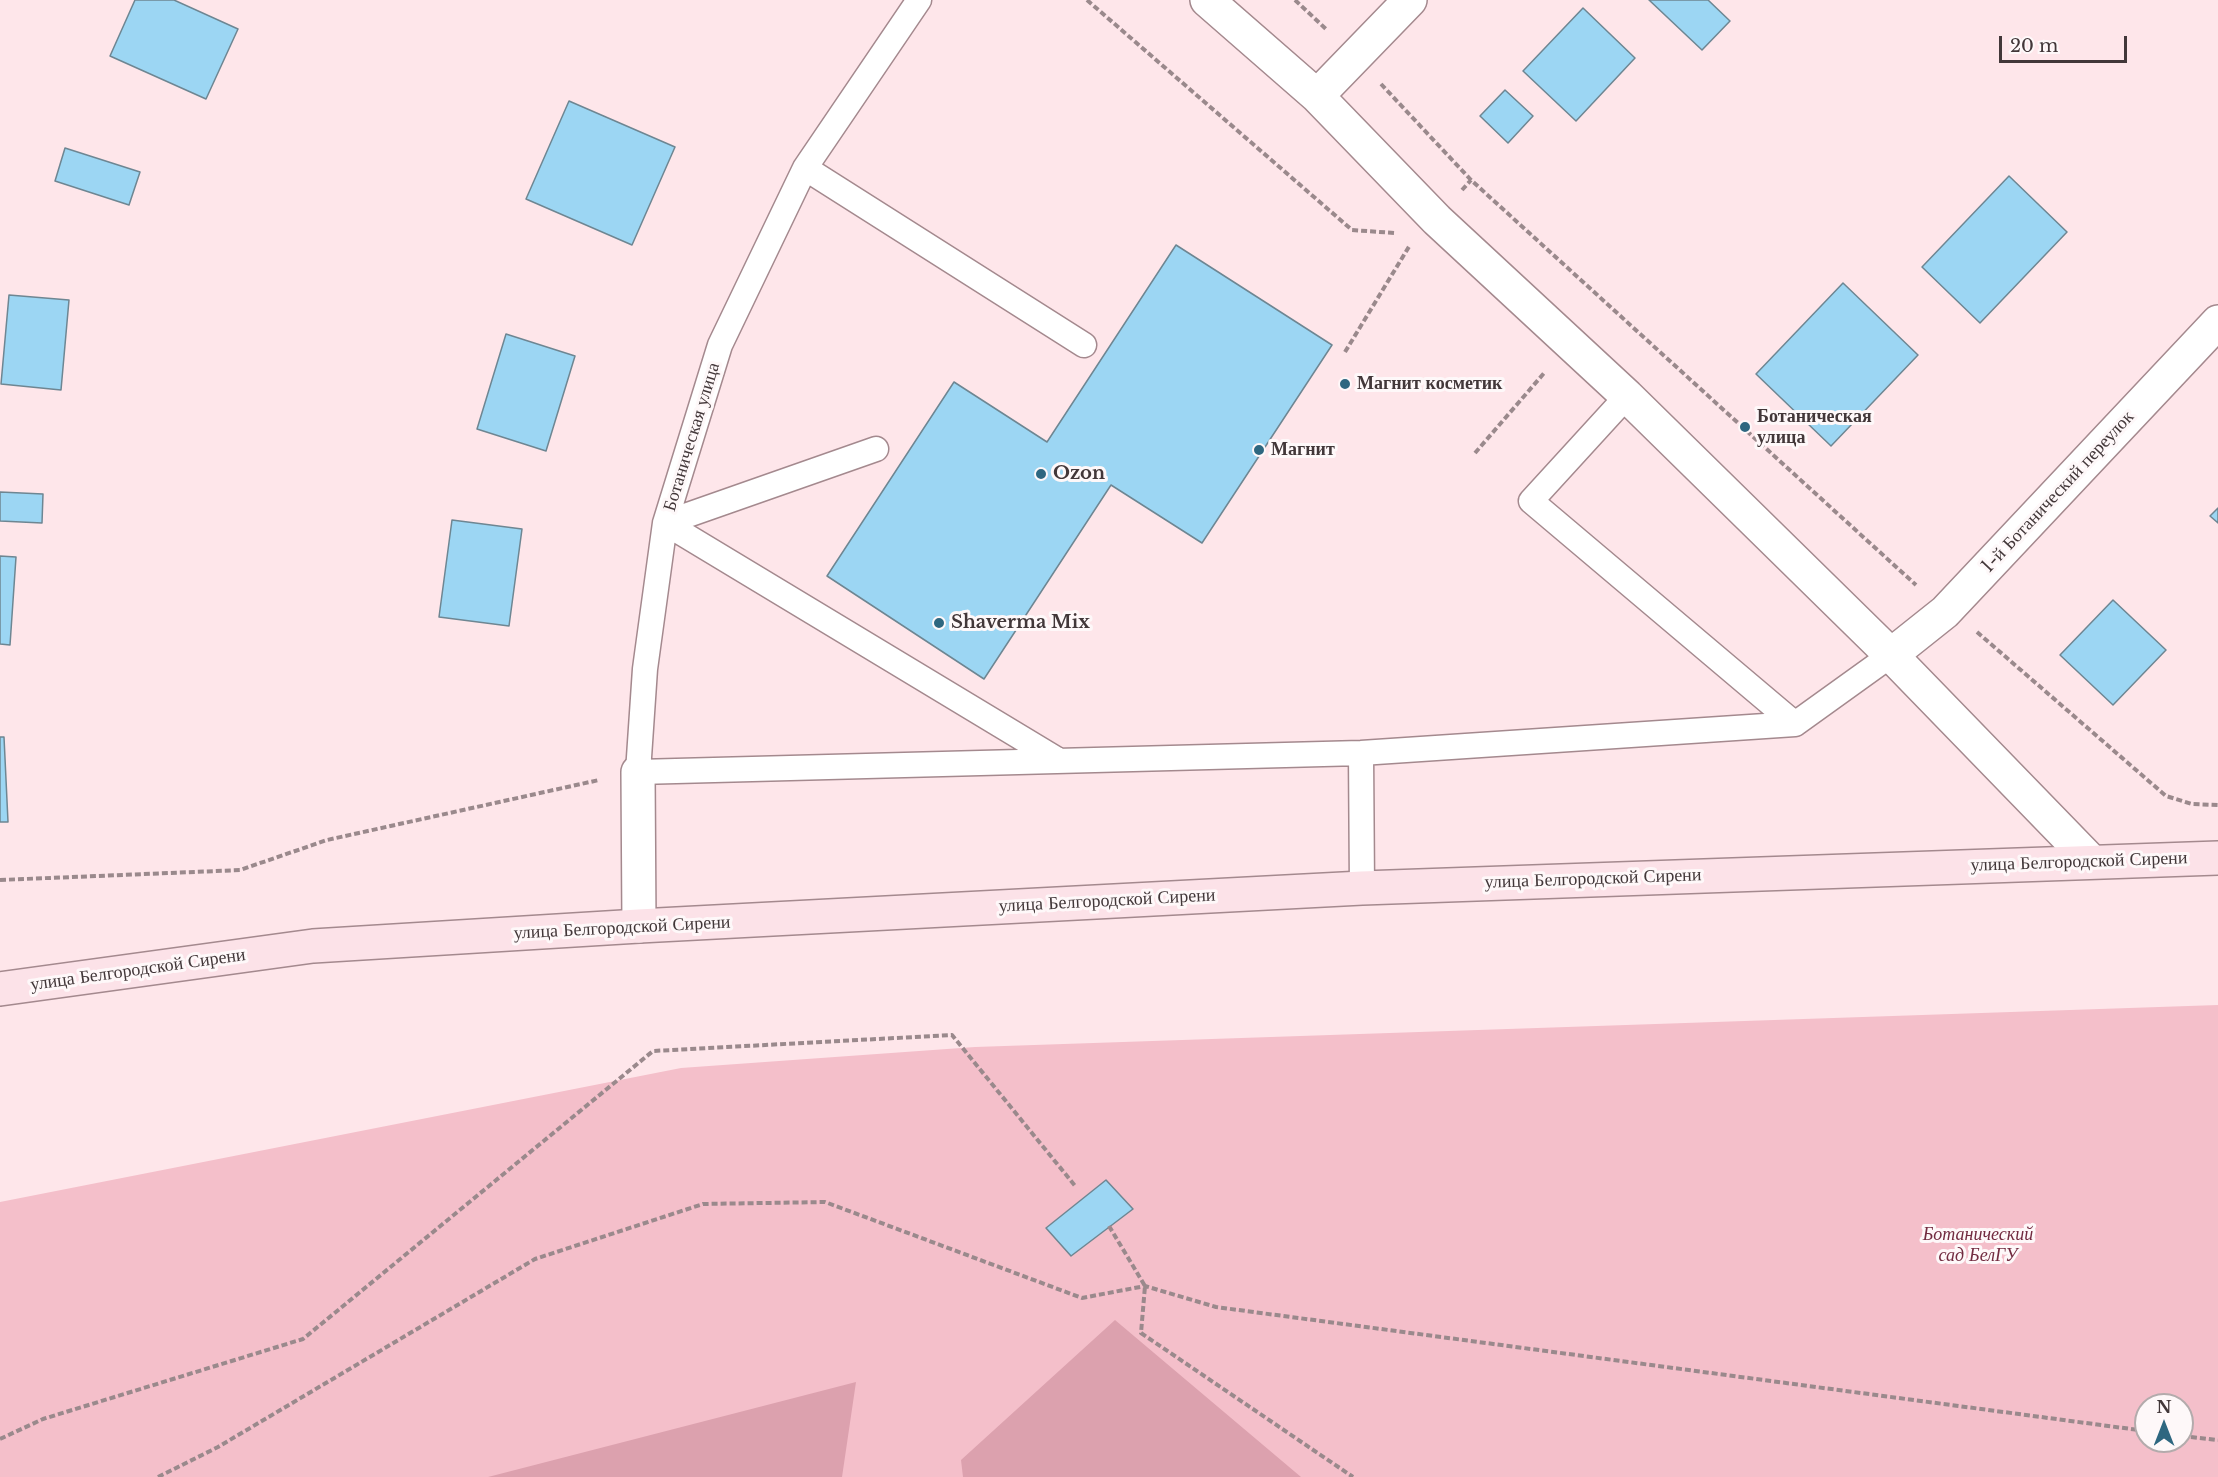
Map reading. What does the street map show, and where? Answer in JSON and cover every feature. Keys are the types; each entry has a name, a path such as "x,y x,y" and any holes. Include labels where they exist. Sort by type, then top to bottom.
{"main road":[{"name":"улица Белгородской Сирени","path":"0,989 313,946 639,926 1362,888 2218,858"}],"street":[{"path":"1207,0 1317,96 1437,220 1627,396 1891,655 2091,861"},
{"path":"1317,96 1410,0"},
{"name":"1-й Ботанический переулок","path":"1891,655 1945,612 2218,322"},
{"name":"Ботаническая улица","path":"638,772 639,926"}],"lane":[{"name":"Ботаническая улица","path":"638,772 645,669 665,523 720,345 805,168 919,0"},
{"path":"805,168 1084,345"},
{"path":"1627,396 1531,501 1795,724"},
{"path":"665,523 876,448"},
{"path":"665,523 1058,760"},
{"path":"638,772 1361,753 1795,724 1891,655"},
{"path":"1361,753 1362,888"}],"path":[{"path":"1087,0 1352,230 1406,233"},
{"path":"1295,0 1356,57 1471,180 1945,612 1988,639 2166,796 2192,804 2218,805"},
{"path":"1345,352 1411,244"},
{"path":"1475,453 1546,372 1568,339"},
{"path":"1538,363 1546,372"},
{"path":"0,880 240,870 327,840 638,772"},
{"path":"0,1439 44,1419 303,1339 653,1051 952,1035 1076,1187"},
{"path":"158,1477 218,1447 535,1259 704,1204 825,1202 1082,1298 1145,1286 1216,1307 2134,1429"},
{"path":"1109,1226 1145,1286 1141,1333 1353,1477"},
{"path":"2194,1437 2218,1440"}],"green space":[{"name":"Ботанический сад БелГУ","path":"2218,1005 2218,1477 0,1477 0,1202 681,1068 975,1047"}],"shaded area":[{"path":"1115,1320 1301,1477 963,1477 961,1460"},
{"path":"856,1382 842,1477 488,1477"}],"building":[{"path":"135,0 174,0 238,29 206,99 110,56"},
{"path":"1649,0 1708,0 1730,21 1702,50"},
{"path":"1583,8 1635,58 1576,121 1523,71"},
{"path":"1505,90 1533,116 1508,143 1480,116"},
{"path":"569,101 675,147 632,245 526,199"},
{"path":"65,148 140,172 129,205 55,181"},
{"path":"2009,176 2067,232 1980,323 1922,267"},
{"path":"1176,245 1332,345 1202,543 1111,485 984,679 827,576 954,382 1047,442"},
{"path":"1843,283 1918,355 1831,446 1756,374"},
{"path":"9,295 69,300 61,390 1,384"},
{"path":"506,334 575,356 546,451 477,429"},
{"path":"0,492 43,494 42,523 0,521"},
{"path":"2218,508 2218,523 2210,516"},
{"path":"452,520 522,529 509,626 439,617"},
{"path":"0,556 16,557 10,645 0,644"},
{"path":"2113,600 2166,650 2113,705 2060,655"},
{"path":"0,737 4,737 8,822 0,822"},
{"path":"1106,1180 1133,1209 1071,1256 1046,1228"}],"place":[{"name":"Магнит косметик","path":"1345,384"},
{"name":"Ботаническая улица","path":"1745,427"},
{"name":"Магнит","path":"1259,450"},
{"name":"Ozon","path":"1041,474"},
{"name":"Shaverma Mix","path":"939,623"}]}
